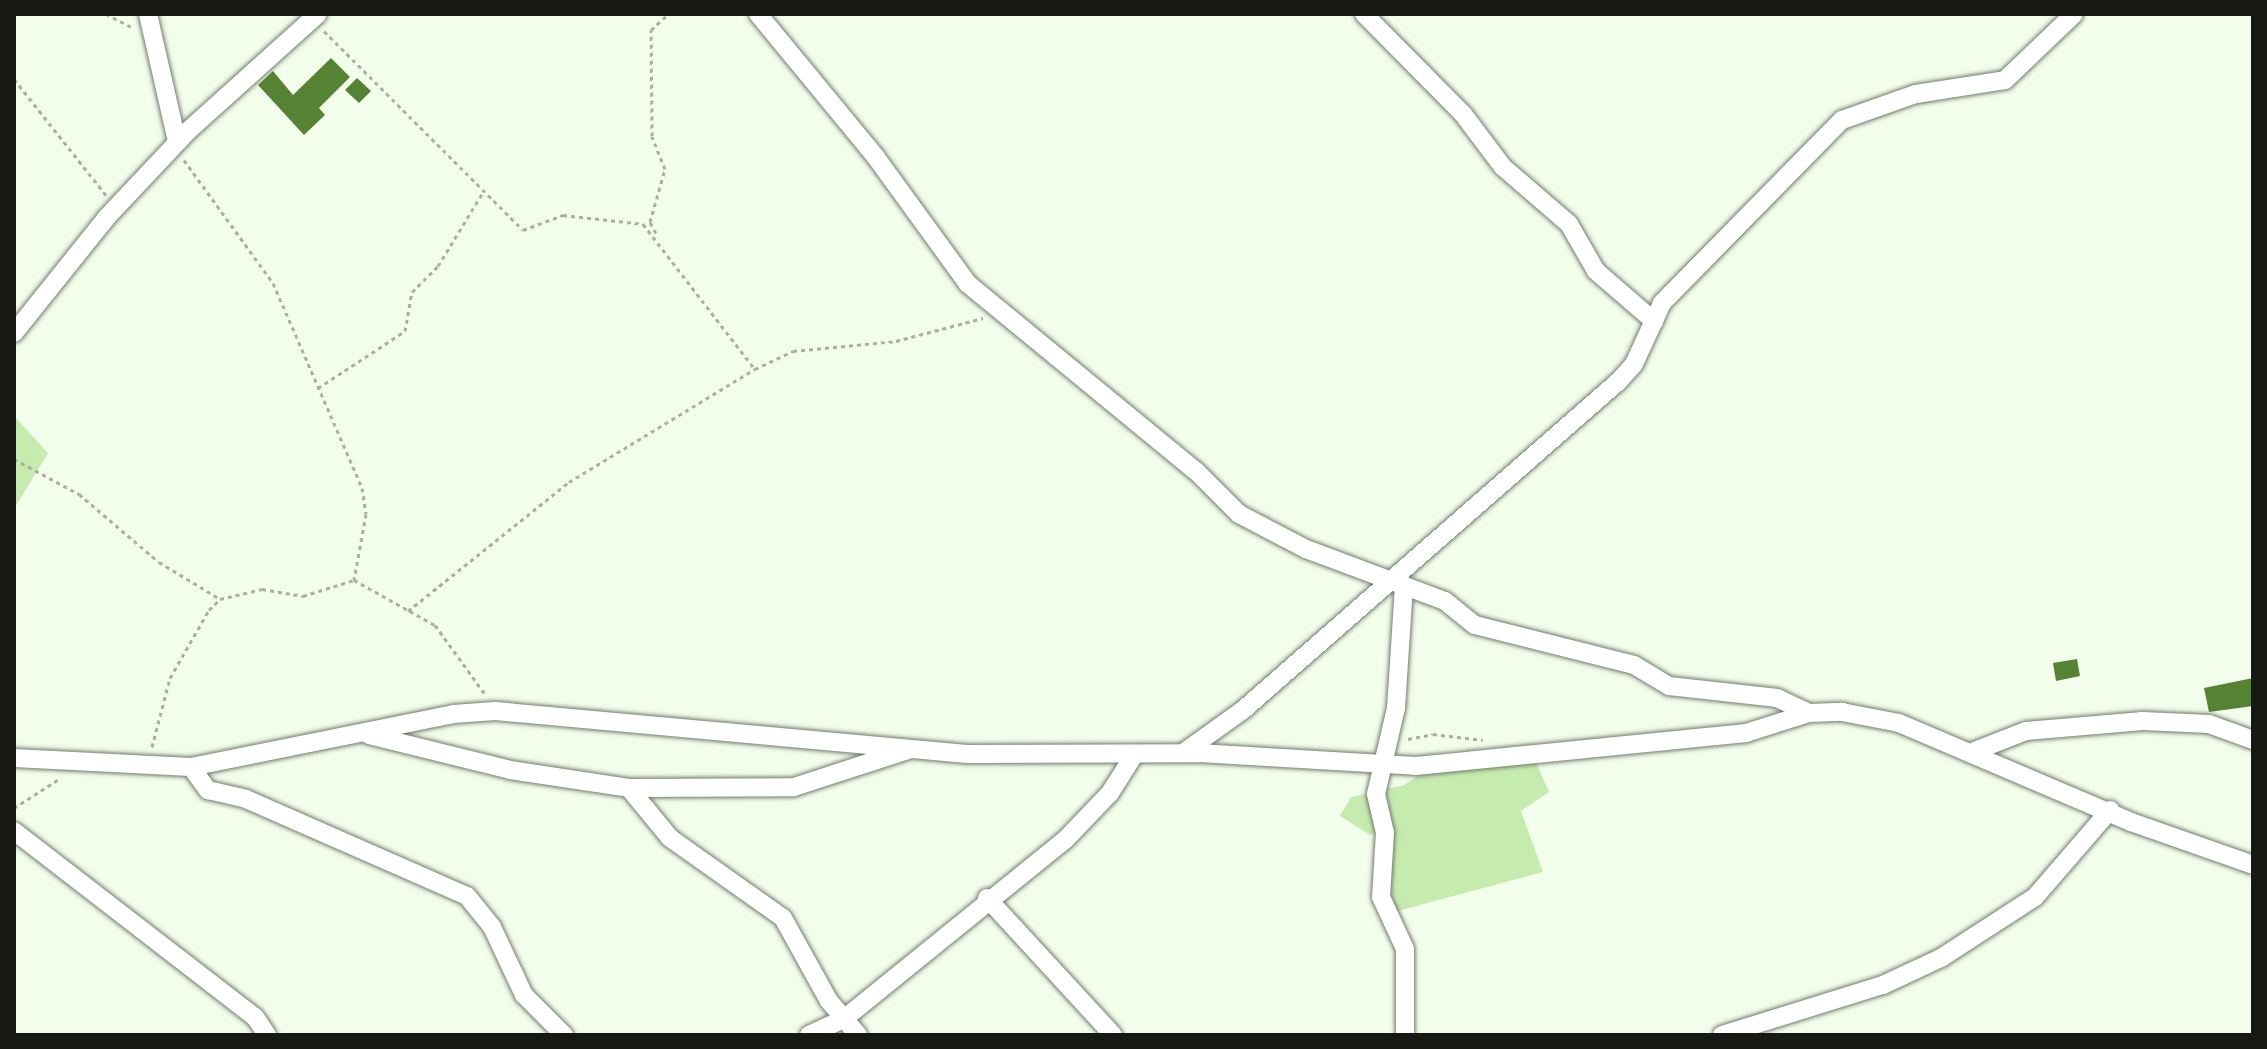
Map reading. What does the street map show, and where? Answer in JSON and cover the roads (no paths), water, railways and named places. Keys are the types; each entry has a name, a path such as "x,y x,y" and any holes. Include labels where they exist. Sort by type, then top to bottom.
{"street":[{"path":"148,14 149,36 177,142"},
{"path":"758,14 998,314 1127,412 1239,514 1285,540 1445,601 1475,625 1634,665 1669,686 1777,698 1809,713 1899,723 2253,865"},
{"path":"1364,14 1463,114 1503,167 1569,224 1596,271 1654,321"},
{"path":"1180,755 1243,710 1395,582 1617,383 1682,281 1842,120 1916,94 2005,80 2074,14"},
{"path":"14,333 116,207 177,142 316,16"},
{"path":"1395,582 1396,708 1380,765 1381,897 1405,949 1405,1035"},
{"path":"14,758 140,768 191,767 453,714 495,711 910,749 1180,755 1380,765 1483,762 1616,742 1746,733 1809,713"},
{"path":"1975,751 2026,731 2143,721 2209,724 2253,740"},
{"path":"364,734 510,770 629,788 794,787 835,779 910,749"},
{"path":"809,1035 845,1018 987,898 1066,839 1110,793 1134,755"},
{"path":"191,767 208,790 246,799 467,896 492,927 524,995 564,1035"},
{"path":"629,788 670,838 783,918 858,1035"},
{"path":"1722,1035 1883,985 1941,958 2035,897 2110,810"},
{"path":"14,831 255,1017 267,1035"},
{"path":"987,898 1113,1035"}]}
